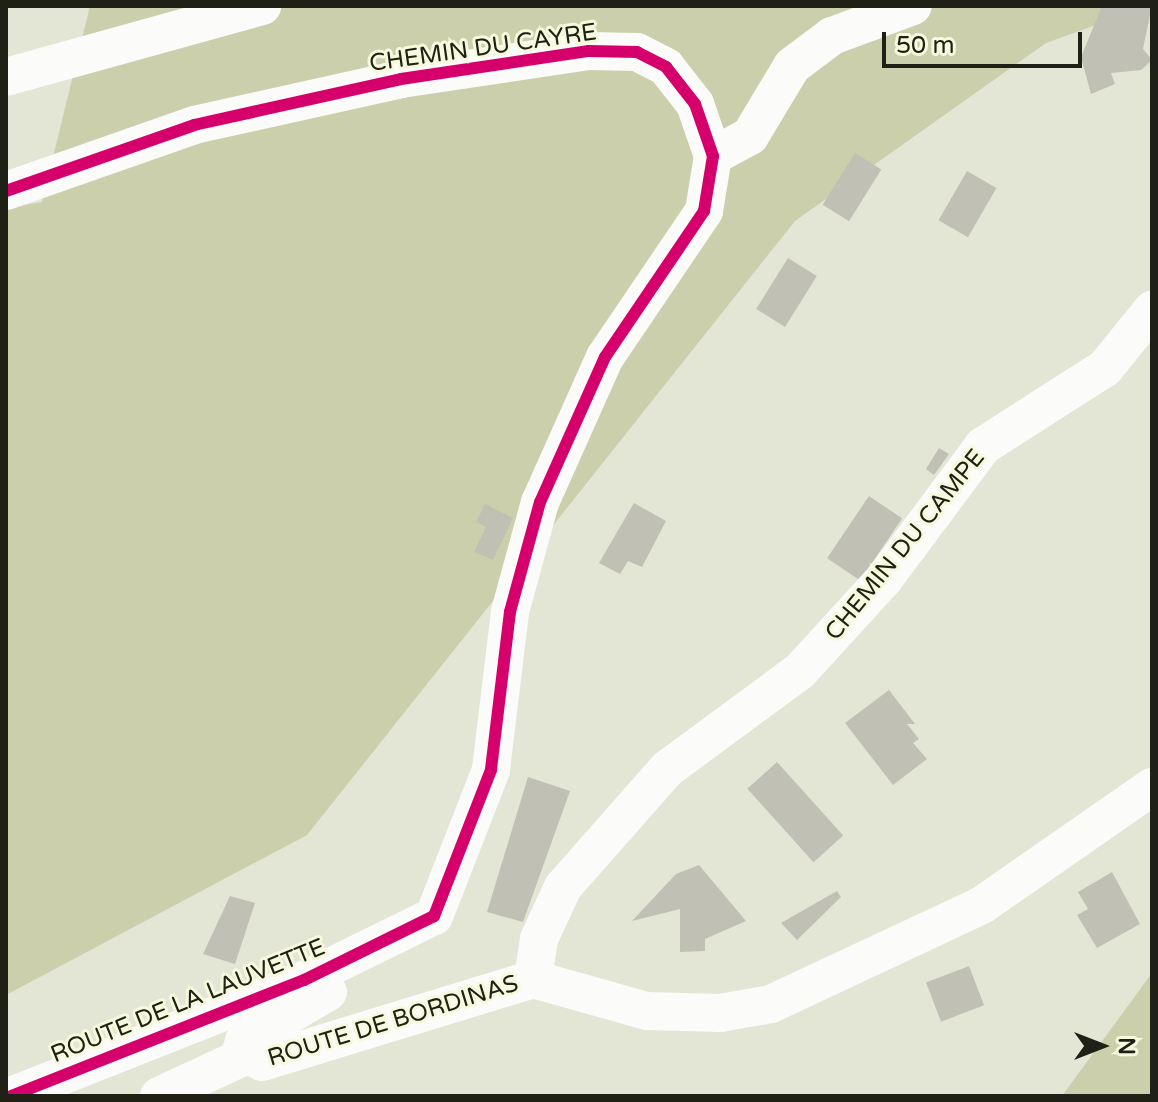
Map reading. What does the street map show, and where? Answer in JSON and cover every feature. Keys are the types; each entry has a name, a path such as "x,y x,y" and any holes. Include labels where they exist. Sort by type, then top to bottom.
{"street":[{"path":"6,77 262,6"},
{"path":"713,156 750,136 792,66 822,43 913,6"},
{"name":"CHEMIN DU CAYRE","path":"6,191 194,125 401,79 589,51 637,52 666,67 695,104 713,156 704,211 605,357 540,502 510,612 491,770 455,876 434,916 380,946"},
{"name":"CHEMIN DU CAMPE","path":"533,979 539,939 563,887 667,769 800,671 884,579 983,446 1105,368 1152,310"},
{"name":"ROUTE DE BORDINAS","path":"380,946 380,965 244,1041 245,1056 262,1062 533,979 647,1011 720,1013 771,1004 982,905 1152,787"},
{"name":"ROUTE DE LA LAUVETTE","path":"11,1096 380,946"},
{"path":"159,1096 245,1056"}],"green space":[{"path":"90,6 1148,6 1046,43 795,221 307,835 6,995 6,208 42,202"},
{"path":"1152,973 1152,1096 1062,1096"}],"building":[{"path":"1102,6 1152,6 1143,49 1152,60 1141,70 1111,73 1115,84 1091,94 1081,57"},
{"path":"855,153 881,169 849,221 823,205"},
{"path":"967,171 996,188 968,237 938,220"},
{"path":"788,258 817,276 785,327 756,309"},
{"path":"939,448 949,454 934,475 926,469"},
{"path":"869,496 902,518 860,581 827,558"},
{"path":"634,503 666,521 642,567 628,561 620,574 599,563"},
{"path":"485,504 513,518 493,560 474,552 486,527 476,522"},
{"path":"889,690 915,724 907,724 919,739 913,743 927,759 893,785 845,723"},
{"path":"777,762 843,836 814,862 747,789"},
{"path":"528,777 570,791 523,922 487,912"},
{"path":"699,865 746,921 705,939 705,951 680,952 680,909 632,921 676,874"},
{"path":"1112,872 1140,924 1097,948 1077,915 1088,909 1078,892"},
{"path":"837,891 841,897 797,940 781,923"},
{"path":"230,896 255,903 235,964 203,954"},
{"path":"969,966 984,1005 941,1022 926,982"}],"cycle path":[{"path":"6,191 194,125 401,79 589,51 637,52 666,67 695,104 713,156 704,211 605,357 540,502 510,612 491,770 434,916 304,980 11,1096"}]}
